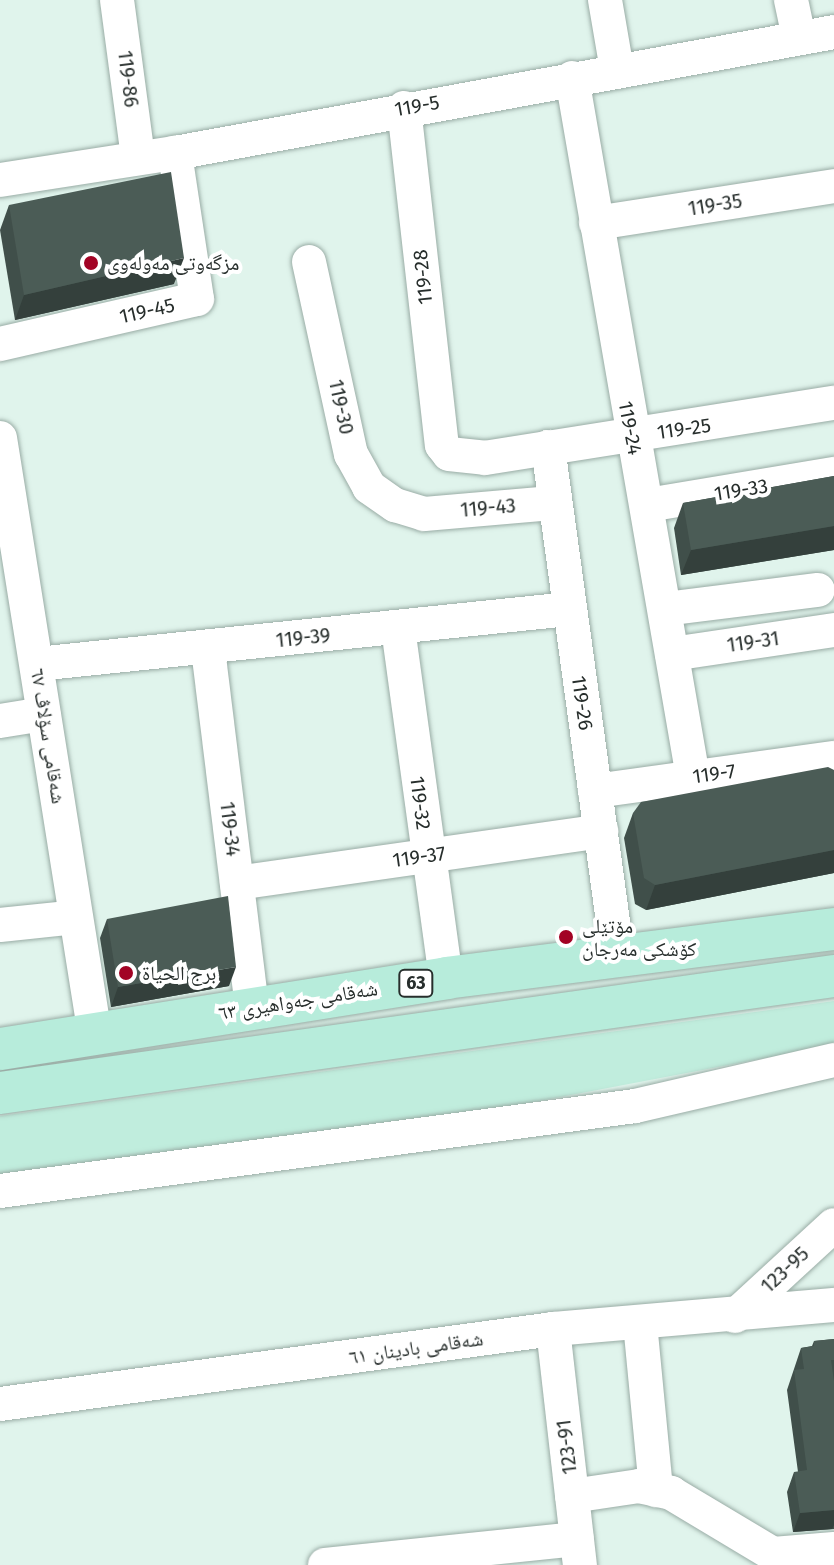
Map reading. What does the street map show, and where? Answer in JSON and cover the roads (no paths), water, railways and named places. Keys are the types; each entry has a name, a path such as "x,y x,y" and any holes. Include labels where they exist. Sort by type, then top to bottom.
{"main road":[{"name":"شەقامی جەواهیری ٦٣","path":"0,1049 446,978 834,929"},
{"path":"0,1093 834,976"}],"street":[{"name":"119-86","path":"117,0 138,158"},
{"path":"605,0 617,70"},
{"path":"791,0 799,38"},
{"name":"119-5","path":"0,180 175,153 404,108 834,32"},
{"name":"119-24","path":"572,78 630,436 648,505 693,777"},
{"name":"119-28","path":"404,108 442,445"},
{"name":"119-45","path":"0,344 197,299 175,153"},
{"name":"119-35","path":"596,223 834,186"},
{"name":"119-30","path":"309,262 351,454 369,487 395,505 424,514"},
{"name":"119-25","path":"442,445 461,458 630,436 834,403"},
{"name":"شەقامی سۆلاڤ ٦٧","path":"0,438 7,521 37,664 95,1035"},
{"name":"119-26","path":"548,447 553,503 618,958"},
{"name":"119-33","path":"648,505 834,474"},
{"name":"119-43","path":"424,514 553,503"},
{"path":"665,609 818,590"},
{"name":"119-39","path":"37,664 208,649 569,609"},
{"name":"119-32","path":"398,628 446,978"},
{"name":"119-31","path":"672,654 834,630"},
{"name":"119-34","path":"208,649 252,1008"},
{"path":"0,721 43,714"},
{"name":"119-7","path":"595,791 834,758"},
{"name":"119-37","path":"237,883 601,831"},
{"path":"0,925 76,917"},
{"path":"0,1191 635,1106 834,1060"},
{"name":"123-95","path":"735,1316 834,1225"},
{"name":"شەقامی بادینان ٦١","path":"0,1404 553,1329 735,1316 834,1305"},
{"path":"640,1323 656,1490"},
{"name":"123-91","path":"553,1329 578,1552"},
{"path":"572,1496 639,1486 671,1493 773,1554 834,1549"},
{"path":"325,1565 578,1552"}],"place":[{"name":"مزگەوتی مەولەوی","path":"91,263"},
{"name":"مۆتێلی کۆشکی مەرجان","path":"566,937"},
{"name":"برج الحياة","path":"126,973"}]}
